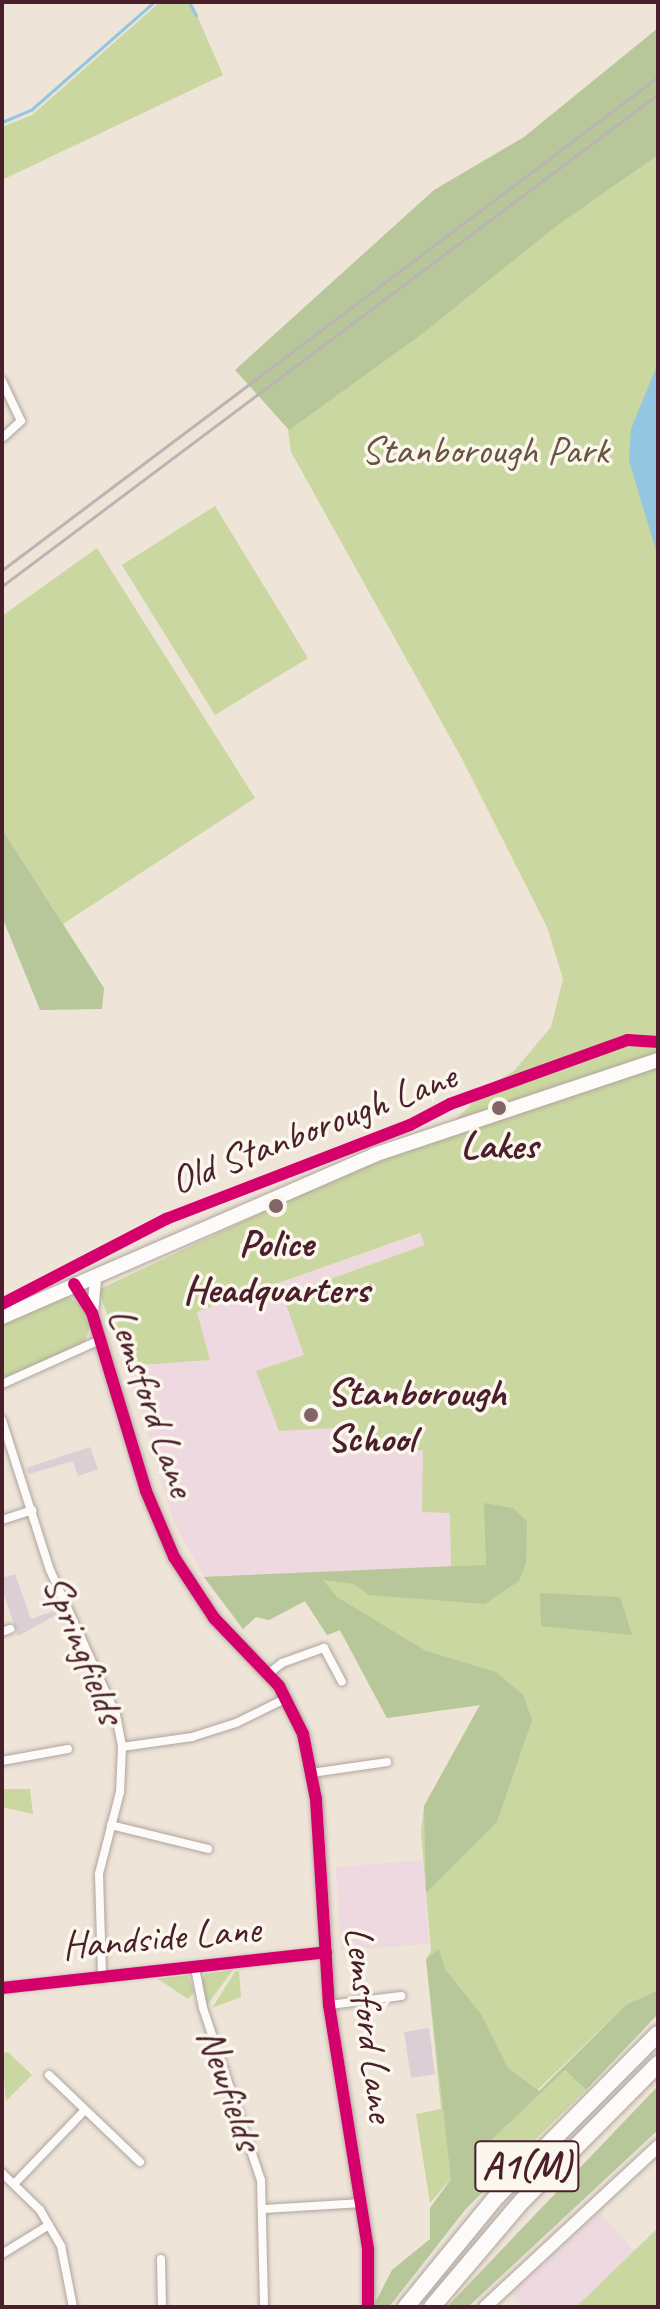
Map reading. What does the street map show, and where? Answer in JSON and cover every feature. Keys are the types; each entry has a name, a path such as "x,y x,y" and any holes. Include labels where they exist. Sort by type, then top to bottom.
{"highway":[{"name":"A1(M)","path":"406,2307 497,2196 658,2034"},
{"name":"A1(M)","path":"432,2307 522,2201 658,2064"}],"main road":[{"path":"2,1317 374,1155 658,1060"},
{"path":"485,2307 658,2146"}],"street":[{"path":"2,381 21,421 2,438"},
{"name":"Lemsford Lane","path":"92,1313 95,1275"},
{"name":"Lemsford Lane","path":"74,1284 92,1313 146,1491 174,1557 214,1618 287,1698 303,1734 312,1773 329,2005 362,2203 368,2307"},
{"path":"2,1384 100,1340"},
{"name":"Springfields","path":"2,1420 64,1609 116,1715 122,1747 122,1783 98,1900 102,1978"},
{"path":"2,1520 32,1510"},
{"path":"268,1674 282,1663 324,1648 342,1682"},
{"path":"122,1747 192,1737 236,1723 287,1698"},
{"path":"2,1761 68,1749"},
{"path":"312,1773 387,1762"},
{"path":"111,1825 208,1849"},
{"name":"Handside Lane","path":"2,1988 48,1979 102,1978 326,1952"},
{"name":"Newfields","path":"195,1968 203,2008 261,2180 264,2307"},
{"path":"329,2005 401,1996"},
{"path":"49,2075 140,2162"},
{"path":"15,2183 85,2110"},
{"path":"2,2173 15,2183 49,2225 61,2246 73,2307"},
{"path":"264,2209 362,2203"},
{"path":"2,2254 49,2225"},
{"path":"161,2259 162,2307"}],"shaded area":[{"name":"Stanborough School","path":"460,1220 487,1565 204,1577 174,1522 127,1366 209,1360 197,1312"},
{"path":"90,1447 98,1469 78,1476 73,1461 29,1474 26,1468"},
{"path":"15,1574 31,1619 56,1610 58,1614 18,1636 2,1589 2,1578"},
{"path":"423,1860 429,1944 341,1950 336,1867"},
{"path":"429,2028 435,2074 411,2078 404,2032"},
{"path":"600,2212 634,2251 576,2307 525,2307 512,2294"}],"green space":[{"path":"160,2 191,2 223,75 2,180 2,127 32,115"},
{"path":"658,28 658,155 559,224 422,334 289,430 235,370 434,190 524,137"},
{"name":"Stanborough Park","path":"658,102 658,1990 626,2005 479,2146 430,2203 416,2114 441,2109 426,1959 431,1951 421,1832 424,1806 480,1705 387,1718 340,1630 327,1635 305,1601 269,1620 256,1617 243,1629 204,1577 451,1566 450,1513 422,1512 423,1450 377,1453 359,1446 355,1427 279,1431 256,1371 304,1355 283,1296 425,1245 420,1233 197,1312 210,1360 127,1366 98,1290 371,1161 435,1140 493,1083 514,1071 551,1027 563,979 547,927 461,757 291,452 288,430"},
{"path":"215,506 308,658 215,715 122,565"},
{"path":"97,548 255,798 63,924 2,829 2,616"},
{"path":"2,829 104,988 102,1009 40,1010 2,917"},
{"path":"67,1296 78,1303 90,1326 85,1342 2,1380 2,1323"},
{"path":"484,1503 513,1508 527,1521 526,1563 519,1581 485,1604 369,1595 354,1584 323,1580 337,1597 426,1651 496,1672 523,1695 532,1720 497,1822 426,1893 424,1806 480,1705 387,1718 340,1630 327,1635 305,1601 269,1620 256,1617 243,1629 204,1577 486,1565"},
{"path":"540,1593 620,1597 632,1635 541,1626"},
{"path":"2,1789 30,1789 33,1814 2,1807"},
{"path":"439,1949 445,1969 481,2014 508,2068 539,2091 626,2005 658,1990 658,2014 586,2090 565,2070 489,2142 510,2164 465,2210 389,2307 373,2307 392,2270 430,2239 430,2208 451,2179 426,1959"},
{"path":"233,1970 207,2005 201,1984 205,1974"},
{"path":"239,1971 241,1997 212,2008 235,1972"},
{"path":"188,1975 194,1992 188,1999 158,1979"},
{"path":"8,2052 32,2075 6,2101 2,2054"},
{"path":"565,2070 586,2090 510,2164 488,2142"},
{"path":"658,2086 658,2130 468,2307 447,2307"},
{"path":"658,2228 658,2307 576,2307 634,2251"}],"water":[{"path":"658,363 658,557 629,461 631,429"}],"waterway":[{"path":"2,122 32,109 154,2"},
{"path":"189,2 196,15"}],"railway":[{"path":"2,570 658,77"},
{"path":"2,586 658,94"}],"cycle path":[{"name":"Old Stanborough Lane","path":"2,1304 166,1219 410,1125 450,1104 628,1040 658,1042"},
{"path":"74,1284 92,1313 146,1491 174,1557 214,1618 279,1686 303,1734 316,1799 329,2005 368,2249 368,2307"},
{"path":"2,1988 326,1952"}],"place":[{"name":"Lakes","path":"499,1108"},
{"name":"Police Headquarters","path":"276,1206"},
{"name":"Stanborough School","path":"311,1415"}]}
